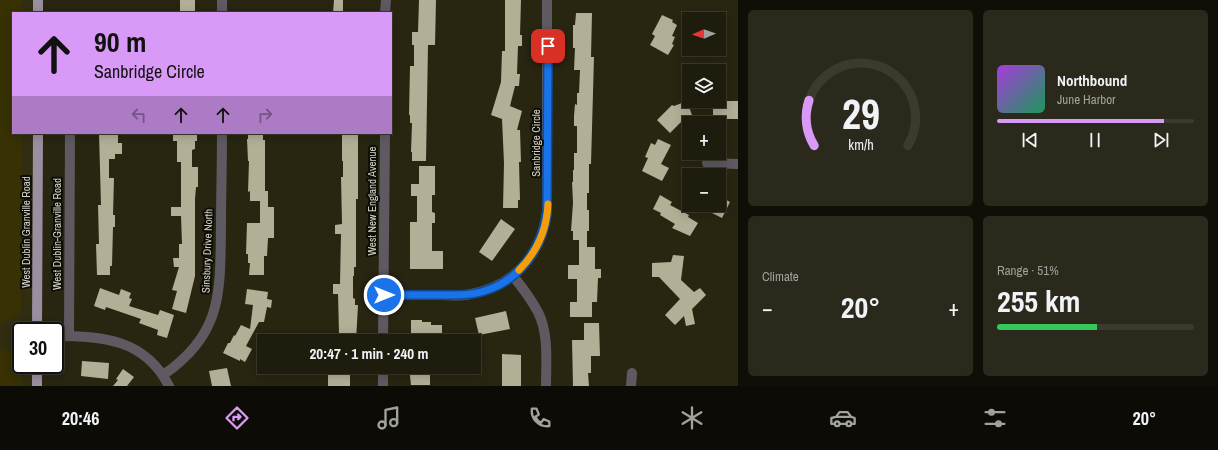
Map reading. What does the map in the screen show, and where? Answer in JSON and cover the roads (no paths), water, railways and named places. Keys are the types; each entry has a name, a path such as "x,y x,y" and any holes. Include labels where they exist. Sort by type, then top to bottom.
{"main road":[{"path":"38,0 38,12"},
{"name":"West Dublin Granville Road","path":"37,322 38,134"},
{"path":"37,374 37,386"}],"street":[{"path":"222,0 222,12"},
{"path":"385,12 386,0"},
{"name":"Sanbridge Circle","path":"384,295 465,295 482,292 513,276 528,261 537,247 543,233 547,212 547,0"},
{"name":"West Dublin-Granville Road","path":"69,336 70,134"},
{"name":"Sinsbury Drive North","path":"163,375 189,354 200,340 212,318 216,304 220,279 222,134"},
{"name":"West New England Avenue","path":"383,334 385,134"},
{"path":"707,164 738,164"},
{"path":"513,276 531,300 543,326 546,339 546,386"},
{"path":"64,336 96,337 122,343 145,355 163,375 169,386"},
{"path":"631,386 632,373"},
{"path":"383,374 383,386"}]}
